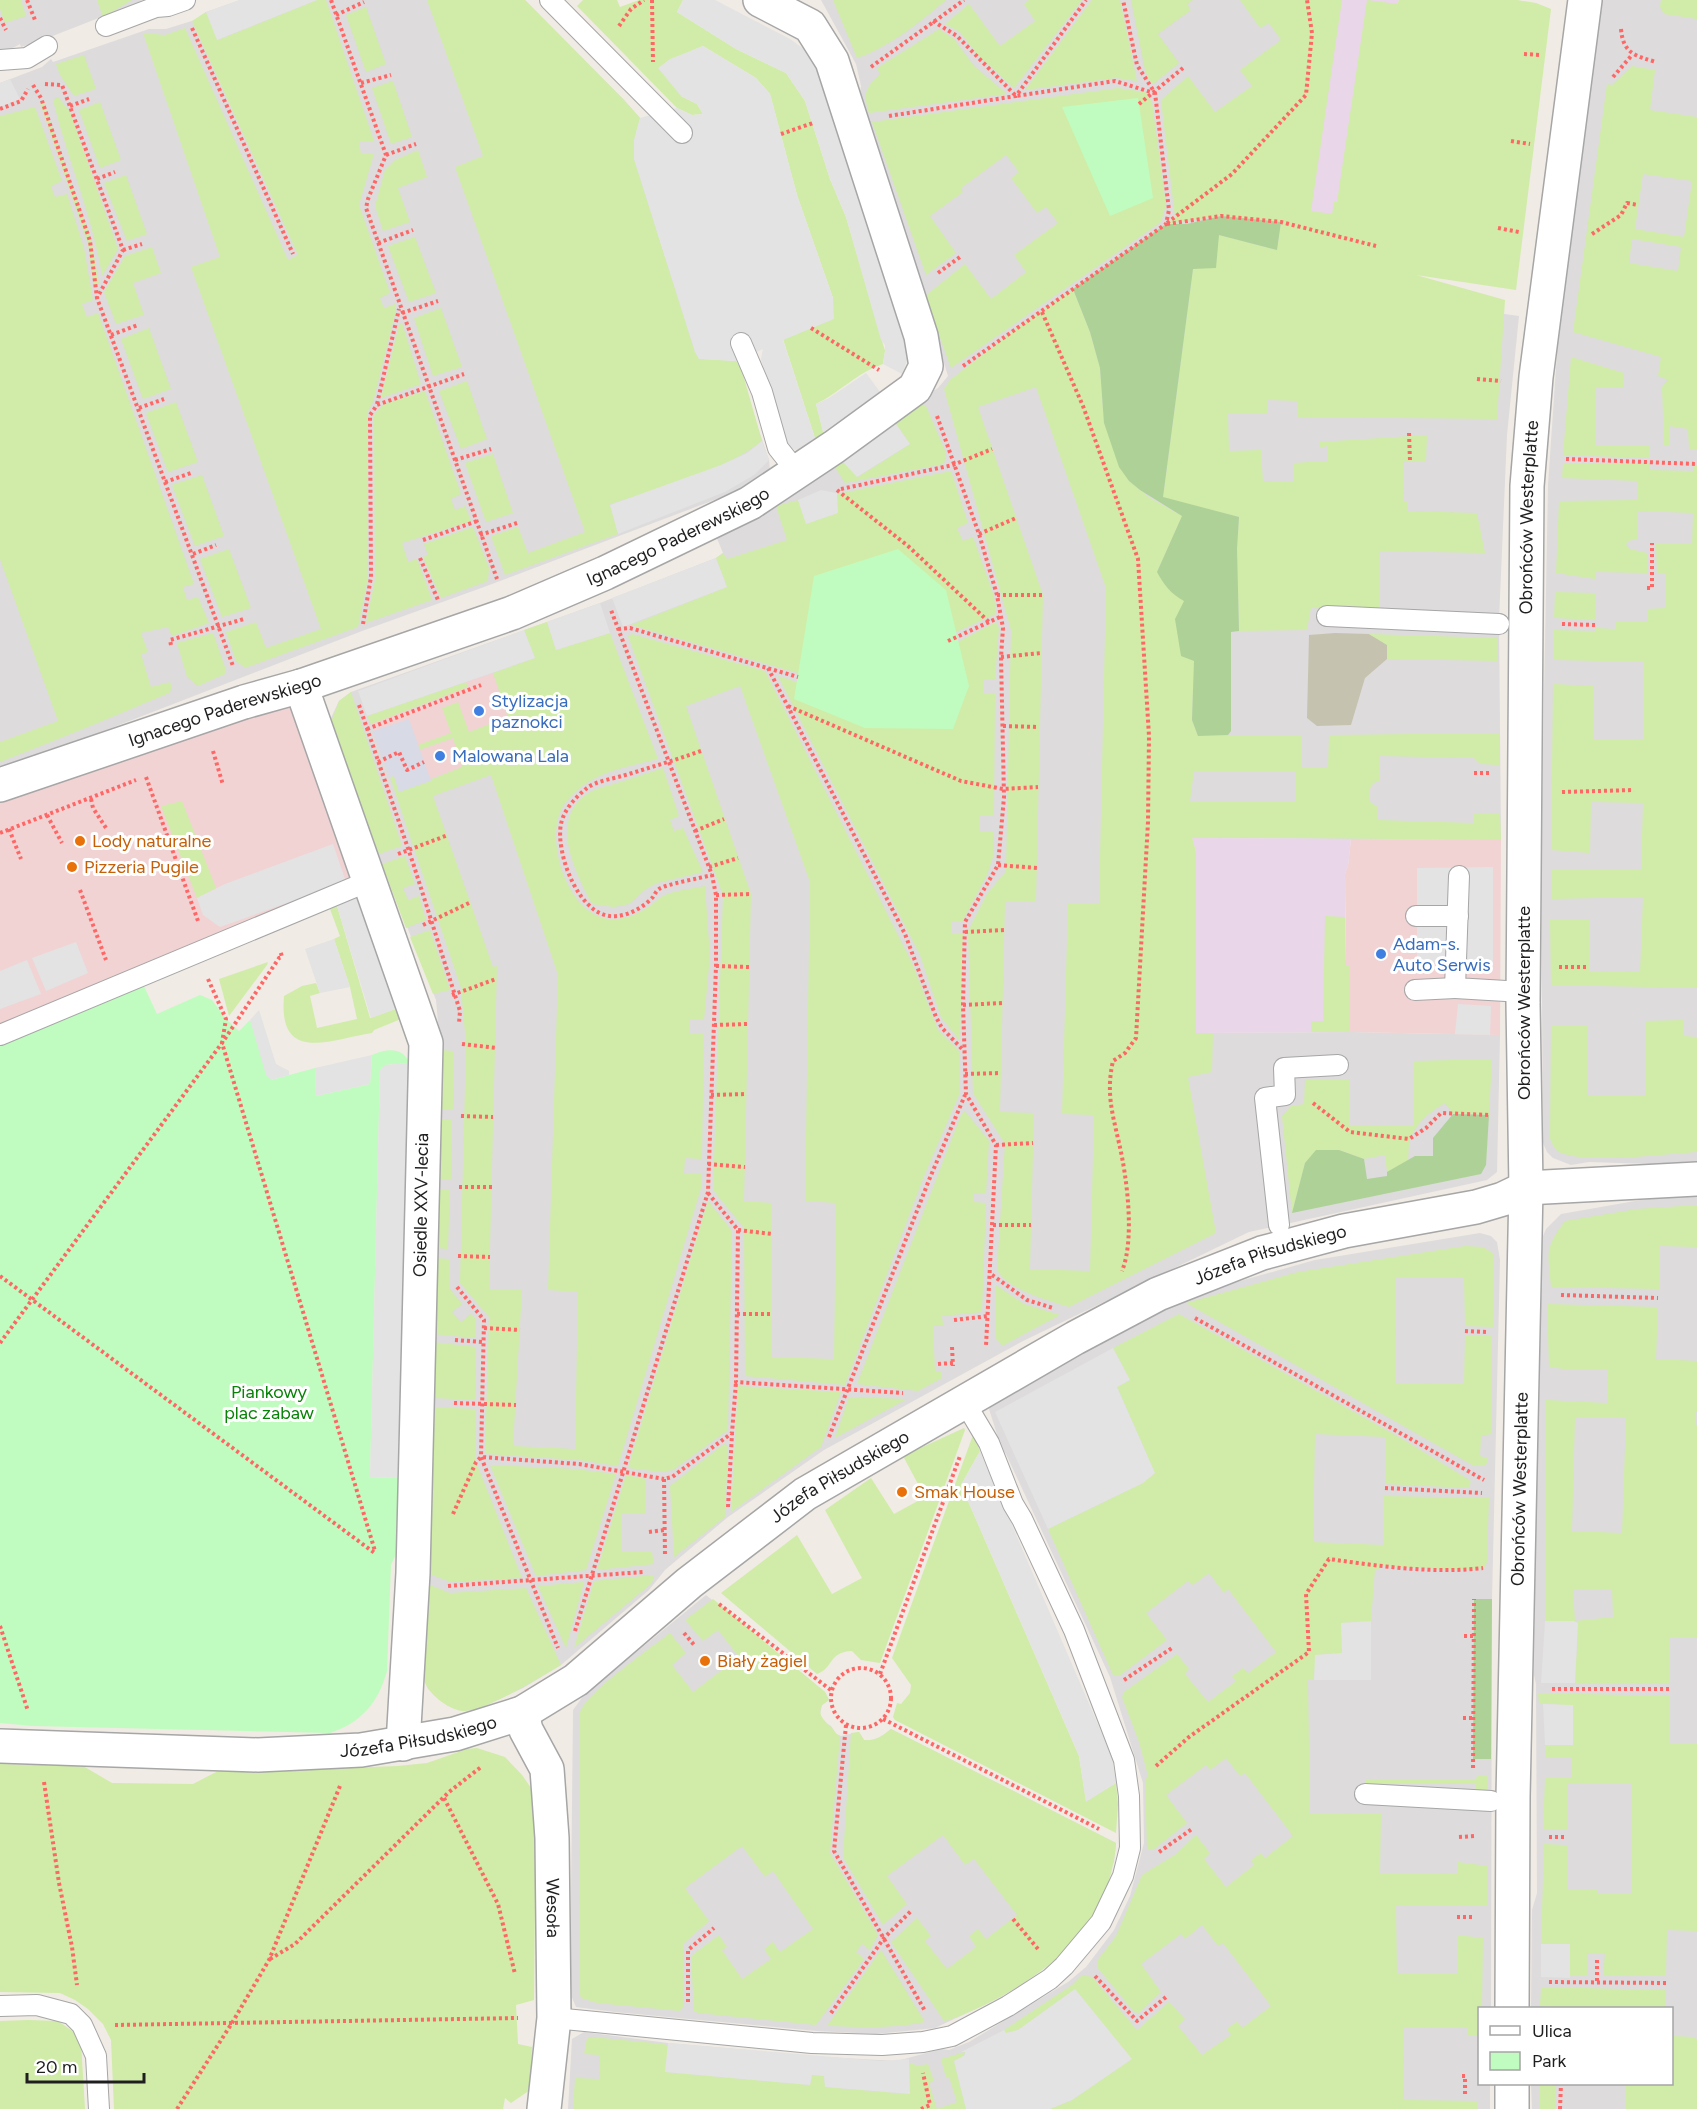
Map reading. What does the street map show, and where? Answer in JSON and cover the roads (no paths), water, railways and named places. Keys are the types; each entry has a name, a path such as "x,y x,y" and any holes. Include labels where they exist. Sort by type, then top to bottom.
{"street":[{"name":"Ignacego Paderewskiego","path":"0,785 244,702 302,686 512,613 598,576 750,503 915,388 926,366 921,336 832,61 810,26 760,0"},
{"name":"Obrońców Westerplatte","path":"1512,2007 1513,1785 1526,1188 1523,992 1527,486 1537,365 1584,0"},
{"name":"Osiedle XXV-lecia","path":"302,686 426,1043 412,1573 403,1744"},
{"name":"Józefa Piłsudskiego","path":"0,1746 258,1755 349,1750 403,1744 464,1731 522,1713 576,1680 689,1583 805,1494 969,1410 1075,1338 1158,1294 1262,1253 1344,1230 1476,1207 1503,1199 1526,1188 1697,1179"},
{"name":"Wesoła","path":"522,1713 526,1730 547,1769 552,1838 554,2018 544,2109"},
{"path":"1512,2085 1512,2109"}],"lane":[{"path":"106,26 155,3 168,6 185,0"},
{"path":"550,0 682,133"},
{"path":"0,60 27,58 47,46"},
{"path":"741,343 762,392 778,448 797,472"},
{"path":"1327,616 1498,624"},
{"path":"1455,988 1459,876"},
{"path":"0,1035 369,881"},
{"path":"1416,916 1458,916"},
{"path":"1415,990 1455,988 1523,992"},
{"path":"1279,1225 1265,1098 1286,1095 1284,1068 1338,1065"},
{"path":"554,2018 812,2043 882,2045 916,2043 952,2036 1008,2007 1058,1973 1101,1922 1123,1876 1130,1848 1129,1796 1124,1760 1074,1630 1022,1519 1012,1503 989,1443 969,1410"},
{"path":"1365,1794 1491,1801"},
{"path":"0,2006 37,2005 71,2014 82,2025 96,2056 99,2109"}],"place":[{"name":"Stylizacja paznokci","path":"479,711"},
{"name":"Malowana Lala","path":"440,756"},
{"name":"Lody naturalne","path":"80,841"},
{"name":"Pizzeria Pugile","path":"72,867"},
{"name":"Adam-s. Auto Serwis","path":"1381,954"},
{"name":"Smak House","path":"902,1492"},
{"name":"Biały żagiel","path":"705,1661"}],"park label":[{"name":"Piankowy plac zabaw","path":"269,1402"}]}
